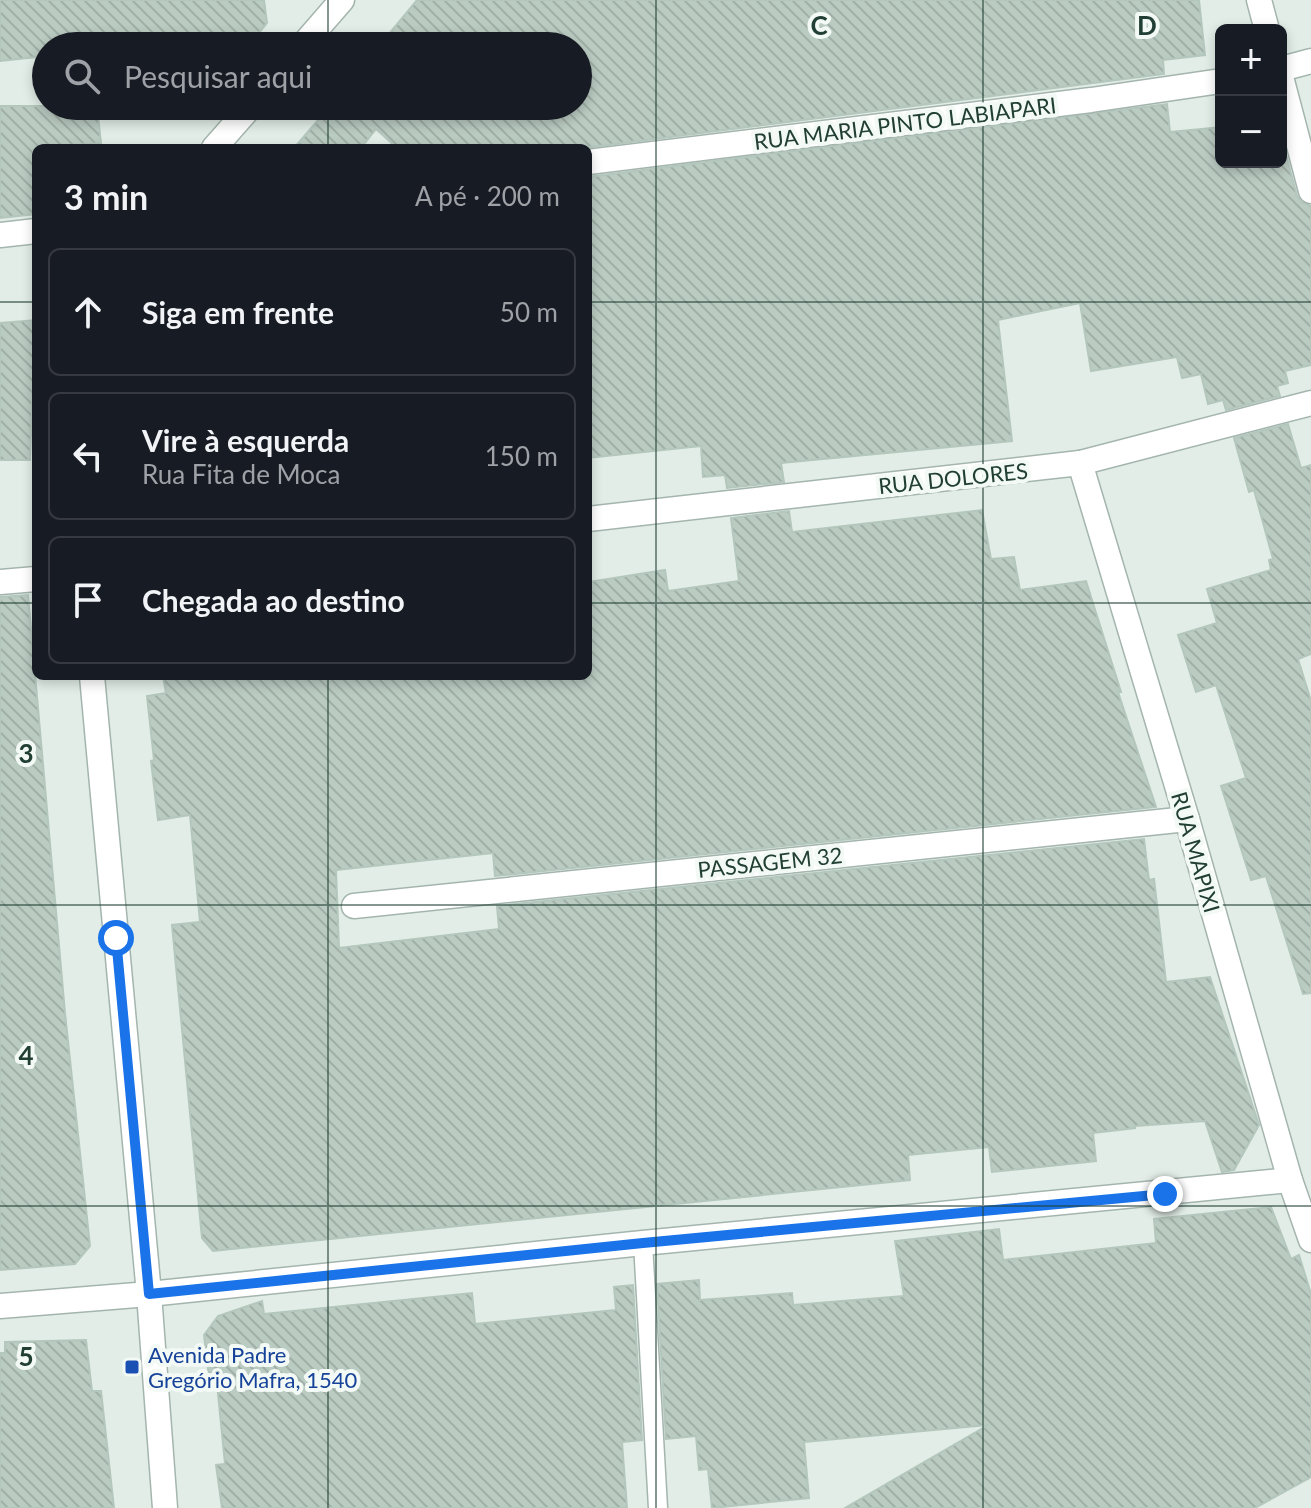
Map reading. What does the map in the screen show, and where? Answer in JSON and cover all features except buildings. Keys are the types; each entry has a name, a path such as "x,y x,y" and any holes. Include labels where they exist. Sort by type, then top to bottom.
{"street":[{"path":"314,32 342,0"},
{"path":"1259,0 1265,24"},
{"path":"1287,67 1311,61"},
{"name":"RUA MARIA PINTO LABIAPARI","path":"592,162 1215,82"},
{"path":"1286,96 1311,191"},
{"path":"218,144 239,120"},
{"path":"0,235 32,231"},
{"name":"RUA DOLORES","path":"592,519 1080,463 1311,403"},
{"name":"RUA MAPIXI","path":"1080,463 1187,819 1290,1180 1311,1240"},
{"path":"0,582 32,579"},
{"path":"92,680 149,1294 165,1508"},
{"name":"PASSAGEM 32","path":"354,906 1187,819"},
{"path":"0,1306 149,1294 1290,1180"}],"lane":[{"path":"643,1243 658,1508"}],"place":[{"name":"Avenida Padre Gregório Mafra, 1540","path":"132,1367"}],"route":[{"path":"116,938 149,1294 1165,1194"}]}
